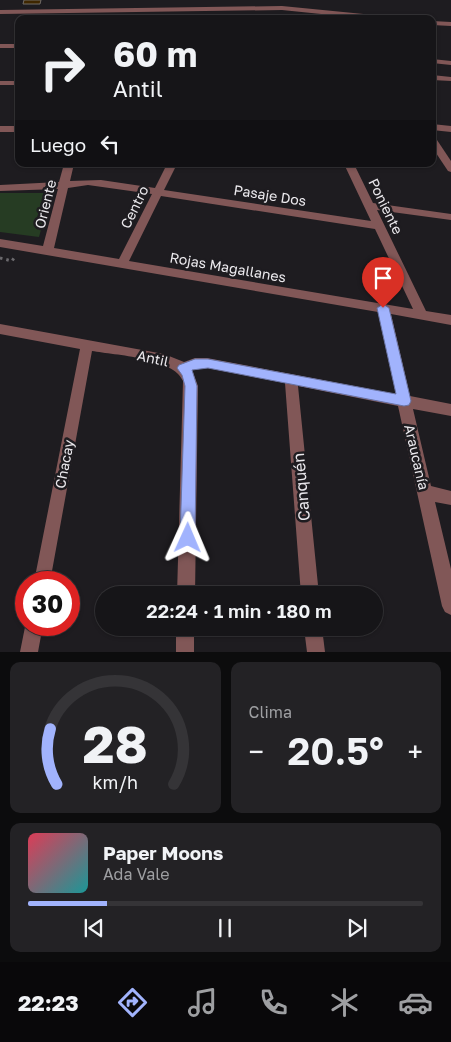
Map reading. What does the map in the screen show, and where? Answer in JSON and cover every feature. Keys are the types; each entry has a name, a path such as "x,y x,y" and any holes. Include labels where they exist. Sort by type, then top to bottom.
{"street":[{"path":"106,15 109,0"},
{"path":"271,0 277,15"},
{"path":"3,12 274,8 335,15"},
{"path":"178,9 178,15"},
{"path":"436,22 451,24"},
{"path":"0,46 15,46"},
{"path":"436,61 451,63"},
{"path":"436,77 451,79"},
{"path":"0,83 15,83"},
{"path":"436,127 451,129"},
{"path":"0,129 15,129"},
{"path":"436,146 451,170"},
{"name":"Oriente","path":"47,252 68,167"},
{"name":"Centro","path":"122,264 170,167"},
{"name":"Poniente","path":"350,167 422,315"},
{"name":"Pasaje Dos","path":"0,188 94,183 379,226"},
{"path":"369,206 451,217"},
{"name":"Rojas Magallanes","path":"0,243 451,320"},
{"name":"Araucanía","path":"383,308 451,606"},
{"name":"Antil","path":"0,329 164,359 183,368 201,363 451,410"},
{"name":"Chacay","path":"44,571 87,345"},
{"path":"183,368 188,374 191,386 186,586"},
{"name":"Canquén","path":"291,379 309,586"},
{"path":"425,492 451,498"},
{"path":"29,652 32,636"},
{"path":"185,636 185,652"},
{"path":"314,636 316,652"}],"green space":[{"path":"0,193 51,193 39,237 0,232"}],"building":[{"path":"24,0 41,0 40,4 23,4"}],"route":[{"path":"188,538 191,386 188,374 183,368 195,363 208,364 404,401 383,308"}]}
